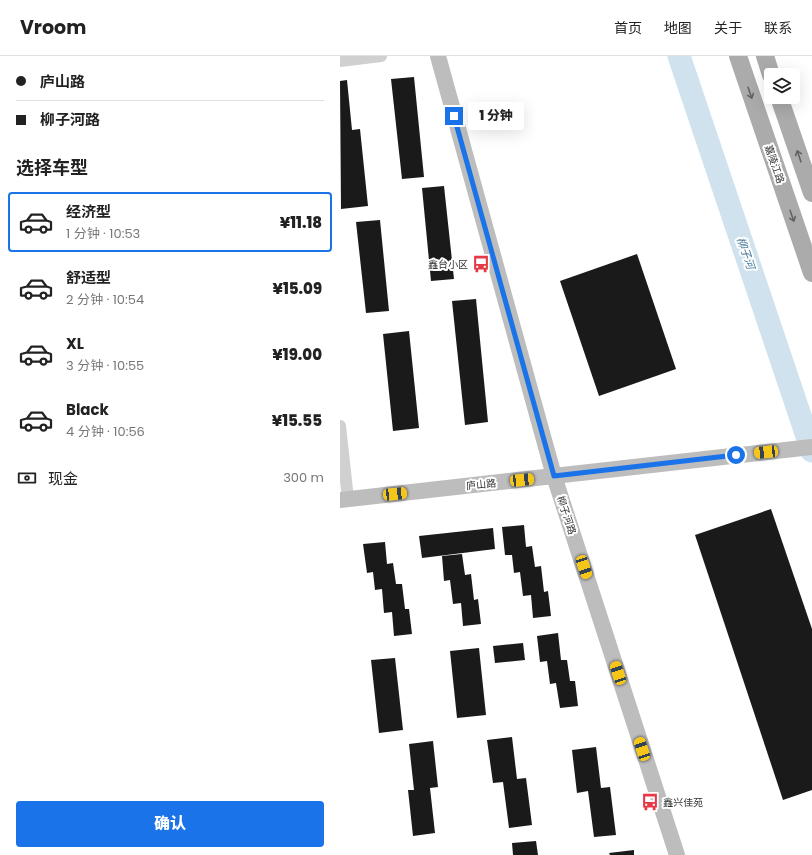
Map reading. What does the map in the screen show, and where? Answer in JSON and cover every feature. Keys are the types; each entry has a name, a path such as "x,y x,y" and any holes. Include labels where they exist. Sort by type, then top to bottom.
{"main road":[{"name":"嘉陵江路","path":"738,56 812,273"},
{"path":"765,56 769,68"},
{"path":"781,104 812,193"}],"street":[{"path":"340,61 381,56"},
{"name":"柳子河路","path":"438,56 554,476 677,855"},
{"path":"340,426 344,499"},
{"name":"庐山路","path":"344,499 812,446"}],"building":[{"path":"414,77 424,177 402,179 391,79"},
{"path":"347,80 352,130 360,129 368,206 341,209 340,81"},
{"path":"444,186 454,279 431,281 422,188"},
{"path":"380,220 389,311 366,313 356,222"},
{"path":"637,254 676,369 599,396 560,281"},
{"path":"476,299 488,422 465,425 452,301"},
{"path":"409,331 419,428 393,431 383,334"},
{"path":"771,509 812,629 812,790 783,800 695,535"},
{"path":"524,525 526,547 532,546 535,567 541,566 544,592 548,591 551,616 533,618 531,595 523,596 520,572 514,573 512,555 505,555 502,527"},
{"path":"493,528 495,549 422,558 419,536"},
{"path":"385,542 387,564 393,563 396,584 402,584 405,609 409,609 412,634 394,636 392,612 384,613 382,589 375,590 373,572 367,573 363,544"},
{"path":"462,554 465,575 471,574 474,600 478,599 481,624 463,626 461,603 453,604 450,580 444,581 442,556"},
{"path":"558,633 561,660 567,660 570,681 575,681 578,706 560,708 556,683 550,684 547,661 540,662 537,636"},
{"path":"523,643 525,660 495,663 493,646"},
{"path":"479,648 486,715 457,718 450,651"},
{"path":"395,658 403,730 379,733 371,660"},
{"path":"512,737 517,779 526,778 532,825 509,828 503,782 493,783 487,740"},
{"path":"433,741 438,787 430,788 435,833 413,836 408,790 414,790 409,744"},
{"path":"596,747 601,788 610,787 616,835 594,837 588,791 577,793 572,750"},
{"path":"536,841 538,855 513,855 512,843"},
{"path":"634,850 634,855 610,855 609,853"}],"waterway":[{"name":"柳子河","path":"679,56 812,451"}],"place":[{"name":"鑫台小区","path":"481,264"},
{"name":"鑫兴佳苑","path":"650,802"}],"route":[{"path":"454,116 554,476 736,455"}]}
